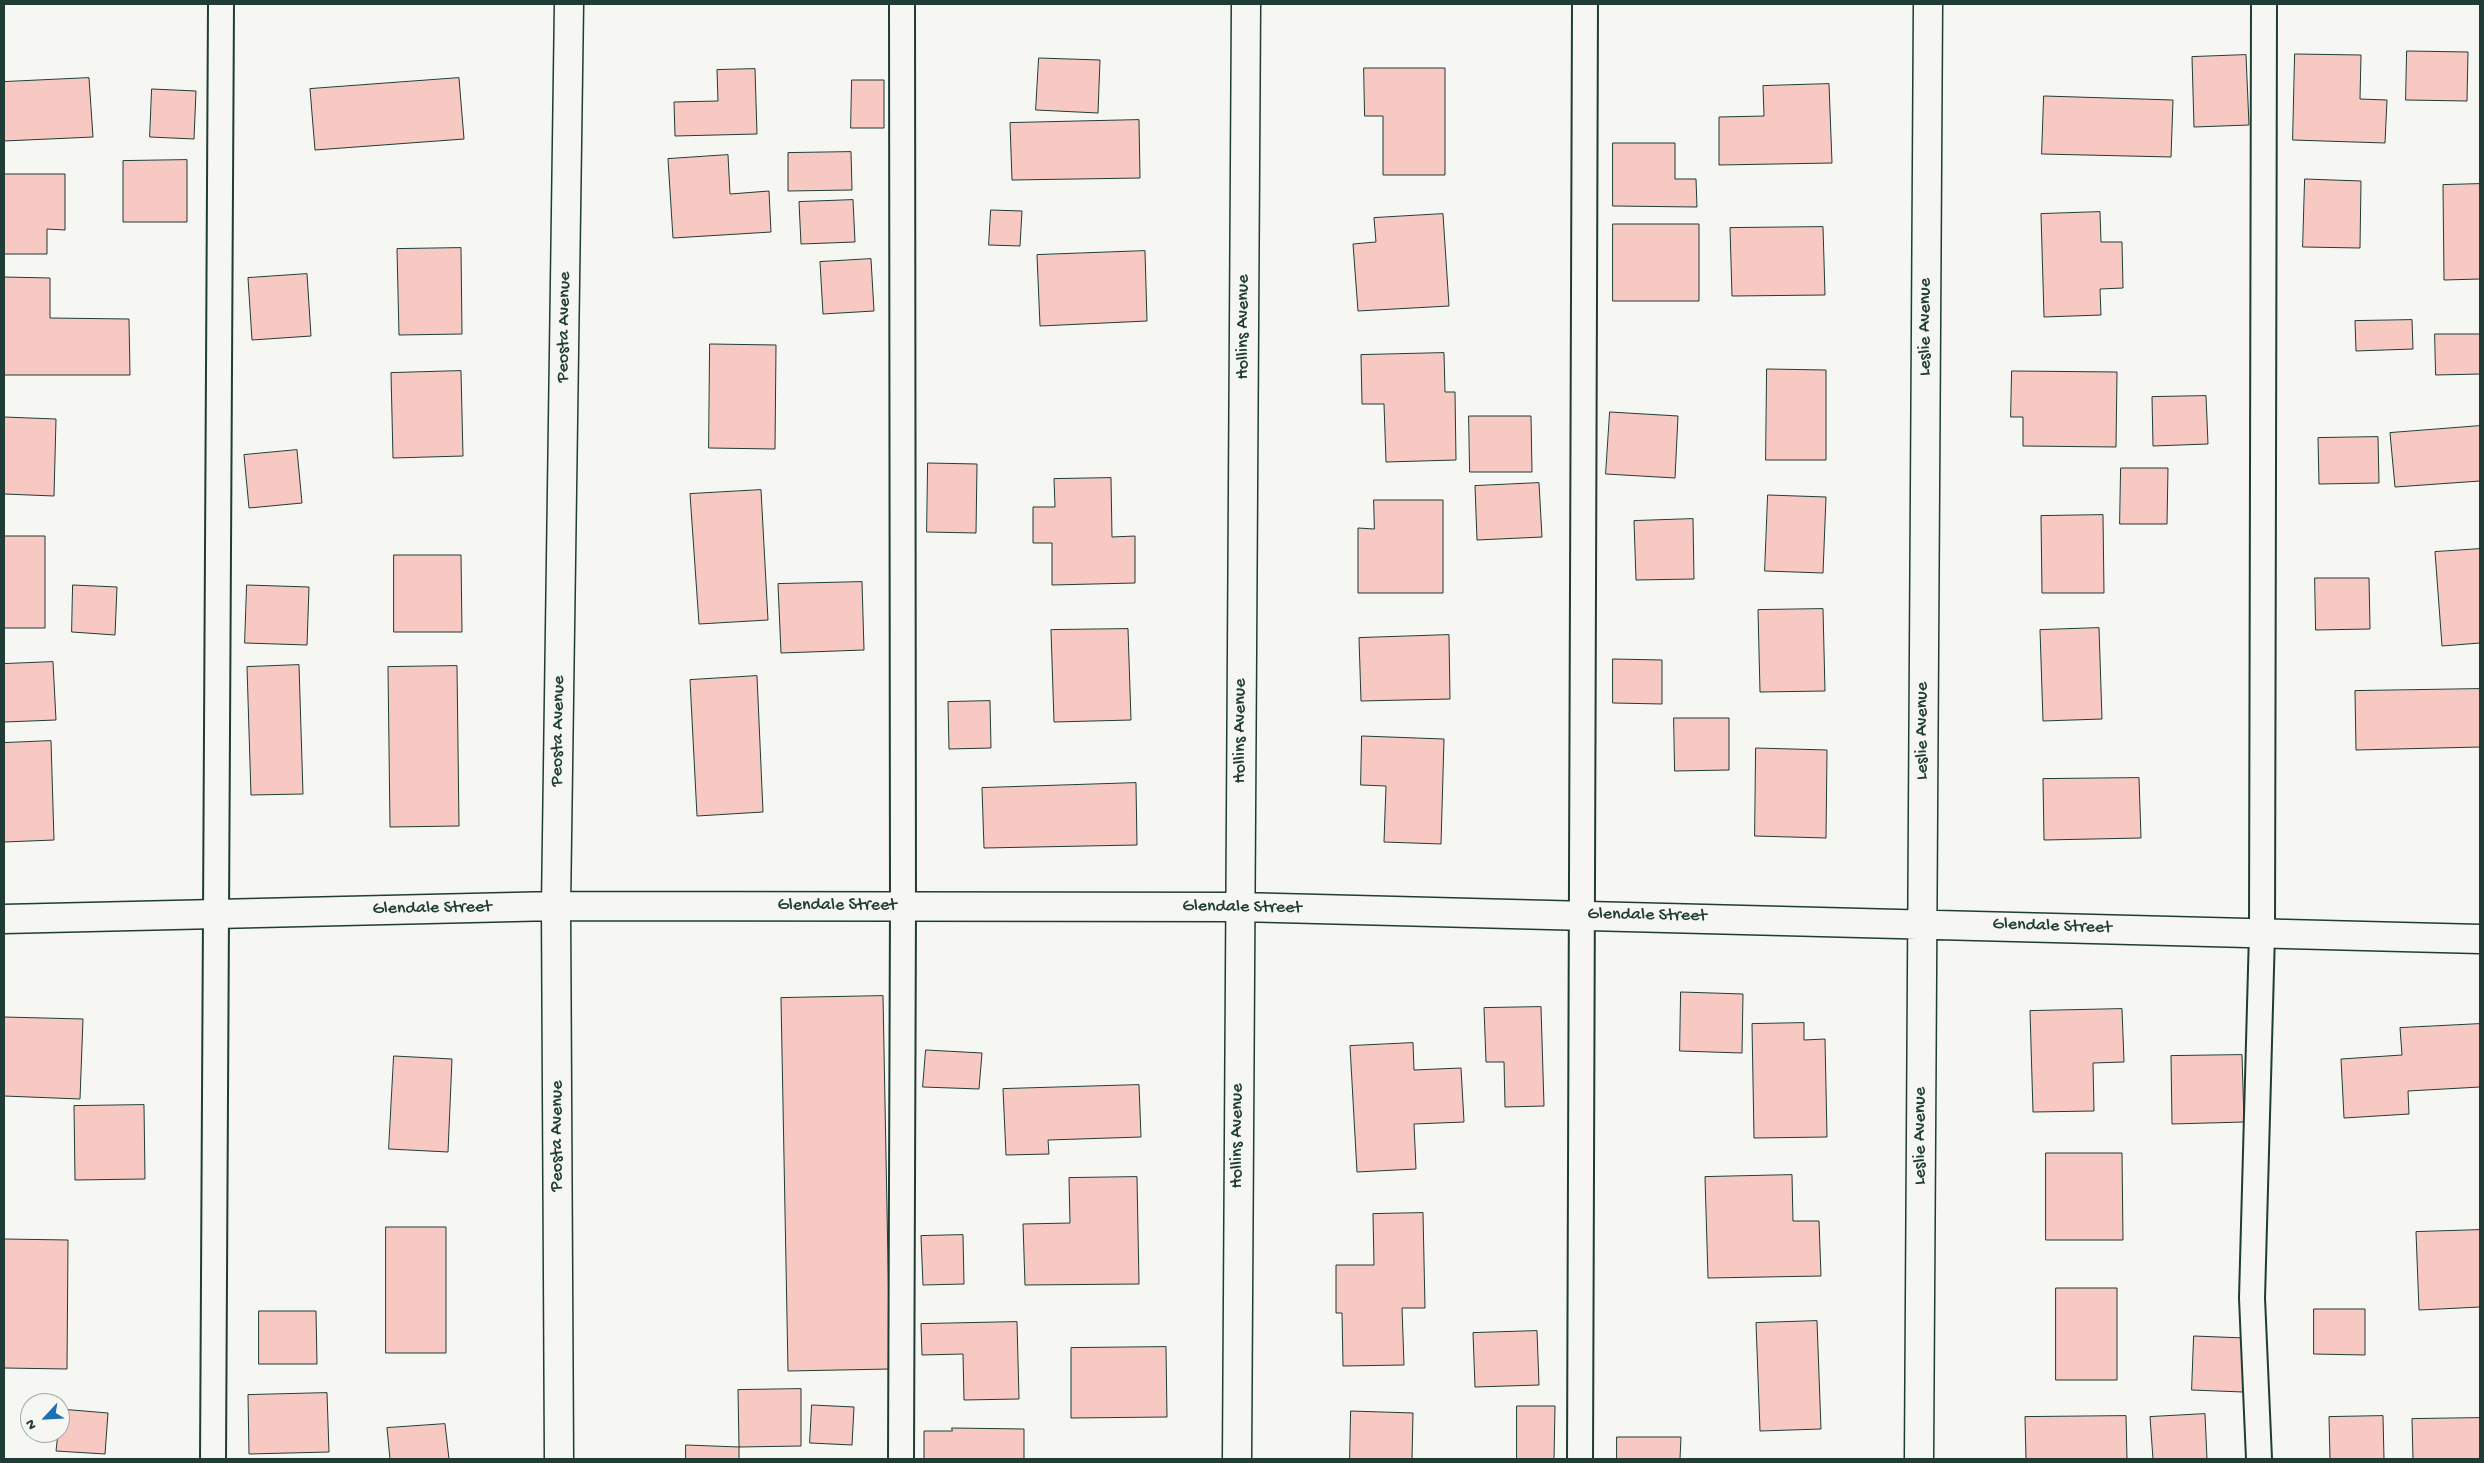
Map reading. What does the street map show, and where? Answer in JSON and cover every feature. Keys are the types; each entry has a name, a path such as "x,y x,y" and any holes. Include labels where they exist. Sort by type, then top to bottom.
{"street":[{"name":"Peosta Avenue","path":"559,1459 556,906 569,4"},
{"name":"Hollins Avenue","path":"1237,1459 1246,4"},
{"name":"Leslie Avenue","path":"1920,1459 1921,923 1928,4"},
{"name":"Glendale Street","path":"4,920 556,906 1239,907 1582,914 2480,939"}],"lane":[{"path":"213,1459 221,4"},
{"path":"901,1459 903,906 902,4"},
{"path":"1580,1459 1585,4"},
{"path":"2259,1459 2252,1298 2262,933 2264,4"}],"building":[{"path":"2407,51 2468,52 2467,101 2406,100"},
{"path":"2295,54 2361,55 2360,99 2387,100 2385,143 2293,140"},
{"path":"2246,55 2249,125 2194,127 2192,57"},
{"path":"1039,58 1100,60 1098,113 1036,110"},
{"path":"1364,68 1445,68 1445,175 1383,175 1383,116 1365,116"},
{"path":"755,69 757,134 675,136 674,102 718,101 717,70"},
{"path":"89,78 93,137 4,141 4,82"},
{"path":"459,78 464,139 315,150 310,89"},
{"path":"852,80 884,80 884,128 851,128"},
{"path":"1829,84 1832,163 1719,165 1719,117 1764,116 1763,86"},
{"path":"152,89 196,91 194,139 150,137"},
{"path":"2044,96 2173,100 2171,157 2042,154"},
{"path":"1139,120 1140,178 1012,180 1010,123"},
{"path":"1613,143 1675,143 1675,179 1696,179 1697,207 1613,206"},
{"path":"851,152 852,190 788,191 788,153"},
{"path":"728,155 730,194 769,191 771,232 673,238 668,159"},
{"path":"187,160 187,222 123,222 123,161"},
{"path":"4,174 65,174 65,230 47,229 47,254 4,254"},
{"path":"2305,179 2361,181 2360,248 2303,247"},
{"path":"2480,184 2480,279 2444,280 2443,185"},
{"path":"853,200 855,242 801,244 799,202"},
{"path":"991,210 1022,211 1020,246 989,245"},
{"path":"2100,212 2101,242 2122,242 2123,288 2100,289 2101,315 2044,317 2041,214"},
{"path":"1443,214 1449,306 1358,311 1353,244 1376,242 1374,218"},
{"path":"1613,224 1699,224 1699,301 1613,301"},
{"path":"1823,227 1825,295 1732,296 1730,228"},
{"path":"461,248 462,334 399,335 397,249"},
{"path":"1145,251 1147,321 1040,326 1037,255"},
{"path":"871,259 874,311 823,314 820,262"},
{"path":"307,274 311,336 252,340 248,278"},
{"path":"4,277 50,278 50,318 129,319 130,375 4,375"},
{"path":"2412,320 2413,349 2356,351 2355,321"},
{"path":"2435,334 2480,334 2480,374 2436,375"},
{"path":"710,344 776,345 775,449 709,448"},
{"path":"1444,353 1445,392 1455,392 1456,460 1386,462 1384,404 1362,404 1361,355"},
{"path":"1767,369 1826,370 1826,460 1766,460"},
{"path":"461,371 463,456 393,458 391,373"},
{"path":"2012,371 2117,372 2116,447 2023,446 2023,417 2011,417"},
{"path":"2206,396 2208,444 2153,446 2152,397"},
{"path":"1610,412 1678,416 1675,478 1606,474"},
{"path":"1469,416 1531,416 1532,472 1470,472"},
{"path":"4,417 56,419 54,496 4,494"},
{"path":"2480,426 2480,481 2395,487 2390,433"},
{"path":"2378,437 2379,483 2319,484 2318,438"},
{"path":"297,450 302,503 249,508 244,455"},
{"path":"928,463 977,464 976,533 927,532"},
{"path":"2121,468 2168,468 2167,524 2120,524"},
{"path":"1111,478 1112,537 1135,536 1135,583 1052,585 1052,543 1033,543 1033,507 1055,507 1054,479"},
{"path":"1539,483 1542,537 1477,540 1475,486"},
{"path":"761,490 768,620 699,624 690,494"},
{"path":"1768,495 1826,497 1823,573 1765,571"},
{"path":"1374,500 1443,500 1443,593 1358,593 1358,528 1374,529"},
{"path":"2103,515 2104,593 2042,593 2041,516"},
{"path":"1693,519 1694,579 1636,580 1634,521"},
{"path":"4,536 45,536 45,628 4,628"},
{"path":"2480,549 2480,643 2442,646 2435,552"},
{"path":"394,555 461,555 462,632 394,632"},
{"path":"2315,578 2369,578 2370,629 2316,630"},
{"path":"862,582 864,650 781,653 778,584"},
{"path":"73,585 117,587 115,635 72,632"},
{"path":"247,585 309,587 307,645 245,643"},
{"path":"1823,609 1825,691 1760,692 1758,610"},
{"path":"2099,628 2102,719 2043,721 2040,630"},
{"path":"1128,629 1131,720 1054,722 1051,630"},
{"path":"1449,635 1450,699 1361,701 1359,638"},
{"path":"1613,659 1662,660 1662,704 1613,703"},
{"path":"53,662 56,720 4,722 4,664"},
{"path":"299,665 303,794 251,795 247,667"},
{"path":"457,666 459,826 390,827 388,667"},
{"path":"757,676 763,812 697,816 690,680"},
{"path":"2480,689 2480,747 2356,750 2355,691"},
{"path":"990,701 991,748 949,749 948,702"},
{"path":"1674,718 1729,718 1729,770 1675,771"},
{"path":"1362,736 1444,739 1441,844 1384,842 1386,786 1361,785"},
{"path":"51,741 54,840 4,842 4,743"},
{"path":"1756,748 1827,750 1826,838 1755,836"},
{"path":"2139,778 2141,838 2044,840 2043,779"},
{"path":"1136,783 1137,845 984,848 982,788"},
{"path":"1681,992 1743,994 1742,1053 1680,1051"},
{"path":"883,996 890,1369 788,1371 781,998"},
{"path":"1541,1007 1544,1106 1505,1107 1504,1062 1486,1062 1484,1008"},
{"path":"2122,1009 2124,1062 2093,1063 2094,1111 2033,1112 2030,1011"},
{"path":"4,1017 83,1019 80,1099 4,1096"},
{"path":"1804,1023 1804,1040 1825,1039 1827,1137 1754,1138 1752,1024"},
{"path":"2480,1024 2480,1087 2408,1091 2409,1114 2344,1118 2341,1059 2402,1055 2400,1028"},
{"path":"1413,1043 1414,1070 1461,1068 1464,1122 1414,1124 1416,1169 1357,1172 1350,1046"},
{"path":"926,1050 982,1053 979,1089 923,1087"},
{"path":"2242,1055 2244,1122 2172,1124 2171,1056"},
{"path":"394,1056 452,1059 448,1152 389,1149"},
{"path":"1139,1085 1141,1137 1048,1140 1049,1154 1006,1155 1003,1089"},
{"path":"144,1105 145,1179 75,1180 74,1106"},
{"path":"2046,1153 2122,1153 2123,1240 2046,1240"},
{"path":"1792,1175 1793,1221 1819,1221 1821,1276 1708,1278 1705,1177"},
{"path":"1137,1177 1139,1284 1025,1285 1023,1224 1070,1223 1069,1178"},
{"path":"1423,1213 1425,1308 1402,1308 1404,1365 1343,1366 1342,1313 1336,1313 1336,1265 1374,1265 1373,1214"},
{"path":"386,1227 446,1227 446,1353 386,1353"},
{"path":"2480,1230 2480,1307 2419,1310 2416,1232"},
{"path":"963,1235 964,1284 923,1285 921,1236"},
{"path":"4,1239 68,1240 67,1369 4,1368"},
{"path":"2056,1288 2117,1288 2117,1380 2056,1380"},
{"path":"2314,1309 2365,1309 2365,1355 2314,1354"},
{"path":"259,1311 316,1311 317,1364 259,1364"},
{"path":"1817,1321 1821,1429 1760,1431 1756,1323"},
{"path":"1017,1322 1019,1399 964,1400 963,1354 922,1355 921,1324"},
{"path":"1537,1331 1539,1385 1475,1387 1473,1333"},
{"path":"2194,1336 2245,1338 2243,1392 2192,1390"},
{"path":"1166,1347 1167,1417 1071,1418 1071,1348"},
{"path":"801,1389 801,1446 739,1447 738,1390"},
{"path":"327,1393 329,1452 249,1454 248,1395"},
{"path":"812,1405 854,1407 852,1445 810,1443"},
{"path":"1517,1406 1555,1406 1554,1459 1517,1459"},
{"path":"70,1410 108,1413 105,1454 56,1451 57,1443 70,1443"},
{"path":"1351,1411 1413,1413 1412,1459 1350,1459"},
{"path":"2205,1414 2207,1459 2153,1459 2150,1417"},
{"path":"2126,1416 2127,1459 2026,1459 2025,1417"},
{"path":"2383,1416 2384,1459 2330,1459 2329,1417"},
{"path":"2480,1418 2480,1459 2413,1459 2412,1419"},
{"path":"445,1424 449,1459 390,1459 387,1428"},
{"path":"952,1428 1024,1429 1024,1459 924,1459 924,1431 952,1431"},
{"path":"1617,1437 1681,1437 1680,1459 1617,1459"},
{"path":"686,1445 739,1447 739,1459 686,1459"}]}
